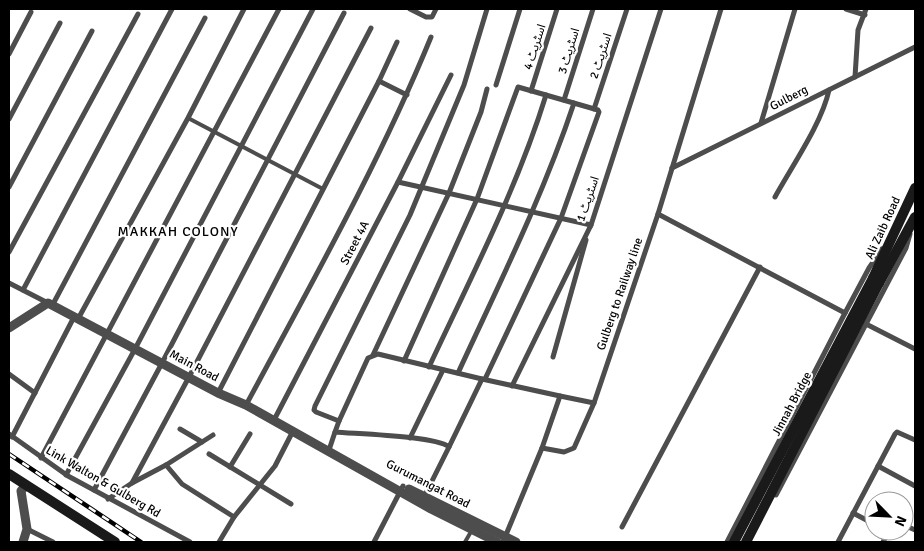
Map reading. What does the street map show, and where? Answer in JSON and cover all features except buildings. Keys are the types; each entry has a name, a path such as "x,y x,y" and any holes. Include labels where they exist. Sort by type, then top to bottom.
{"main road":[{"name":"Ali Zaib Road","path":"876,280 895,229 915,188"},
{"name":"Ali Zaib Road","path":"876,280 915,218"},
{"name":"Jinnah Bridge","path":"734,542 876,280"},
{"name":"Jinnah Bridge","path":"746,542 876,280"},
{"path":"9,474 115,542"}],"street":[{"path":"23,290 172,9"},
{"path":"10,435 188,118 244,9"},
{"path":"41,458 279,9"},
{"path":"66,475 313,9"},
{"path":"410,9 426,17 432,17 436,9"},
{"path":"339,421 316,412 314,410 315,406 410,215 464,85 487,9"},
{"path":"496,84 520,9"},
{"name":"اسٹریٹ 4","path":"531,91 557,9"},
{"name":"اسٹریٹ 3","path":"564,100 593,9"},
{"name":"اسٹریٹ 2","path":"561,218 599,112 594,109 627,9"},
{"name":"اسٹریٹ 1","path":"512,386 590,225 661,9"},
{"name":"Gulberg to Railway line","path":"542,448 564,452 574,448 594,403 658,214 721,9"},
{"path":"761,124 795,9"},
{"path":"846,9 866,12 858,30 855,77"},
{"path":"9,54 31,12"},
{"path":"94,490 344,13"},
{"path":"9,252 138,14"},
{"path":"9,328 50,304 205,18"},
{"path":"9,119 60,22"},
{"path":"132,483 371,28"},
{"path":"9,187 92,31"},
{"path":"246,405 339,231 407,95 431,37"},
{"path":"218,393 379,81 396,42"},
{"name":"Gulberg","path":"672,168 915,47"},
{"name":"Street 4A","path":"274,420 398,182 451,75"},
{"path":"379,81 407,95"},
{"path":"404,360 477,200 517,89 519,87 594,109"},
{"path":"373,355 448,193 481,112 487,89"},
{"path":"775,197 819,117 828,90"},
{"path":"430,366 504,205 533,136 546,95"},
{"path":"458,373 532,212 560,144 574,103"},
{"path":"398,182 590,225 552,357"},
{"path":"658,214 845,313"},
{"path":"497,542 431,509 423,499 561,218"},
{"path":"751,542 906,248 915,218"},
{"path":"727,542 869,268 895,229"},
{"path":"622,526 760,267"},
{"path":"10,285 50,304"},
{"name":"Main Road","path":"50,304 218,393 246,405 329,450 333,454 423,499"},
{"path":"866,324 915,349"},
{"path":"329,450 339,421 368,358 378,354 512,386 594,403"},
{"path":"410,438 443,370"},
{"path":"9,374 35,393"},
{"path":"505,540 542,448 560,396"},
{"path":"180,429 202,442"},
{"path":"219,542 234,516 274,466 294,431"},
{"path":"335,432 410,438 444,443 449,446"},
{"path":"838,542 897,432 915,440"},
{"path":"230,467 250,434"},
{"name":"Link Walton & Gulberg Rd","path":"10,435 66,475 190,542"},
{"path":"108,499 213,435"},
{"path":"209,454 291,504"},
{"path":"166,465 182,484 234,516"},
{"path":"878,466 915,486"},
{"path":"23,542 26,529 22,492 26,485"},
{"path":"374,542 401,488"},
{"name":"Gurumangat Road","path":"423,499 505,540 516,542"},
{"path":"852,513 864,519"},
{"path":"26,529 53,542"}],"lane":[{"path":"188,118 323,189"},
{"path":"466,542 472,530"}],"railway":[{"path":"9,454 141,542"}],"district":[{"name":"MAKKAH COLONY","path":"178,231"}]}
